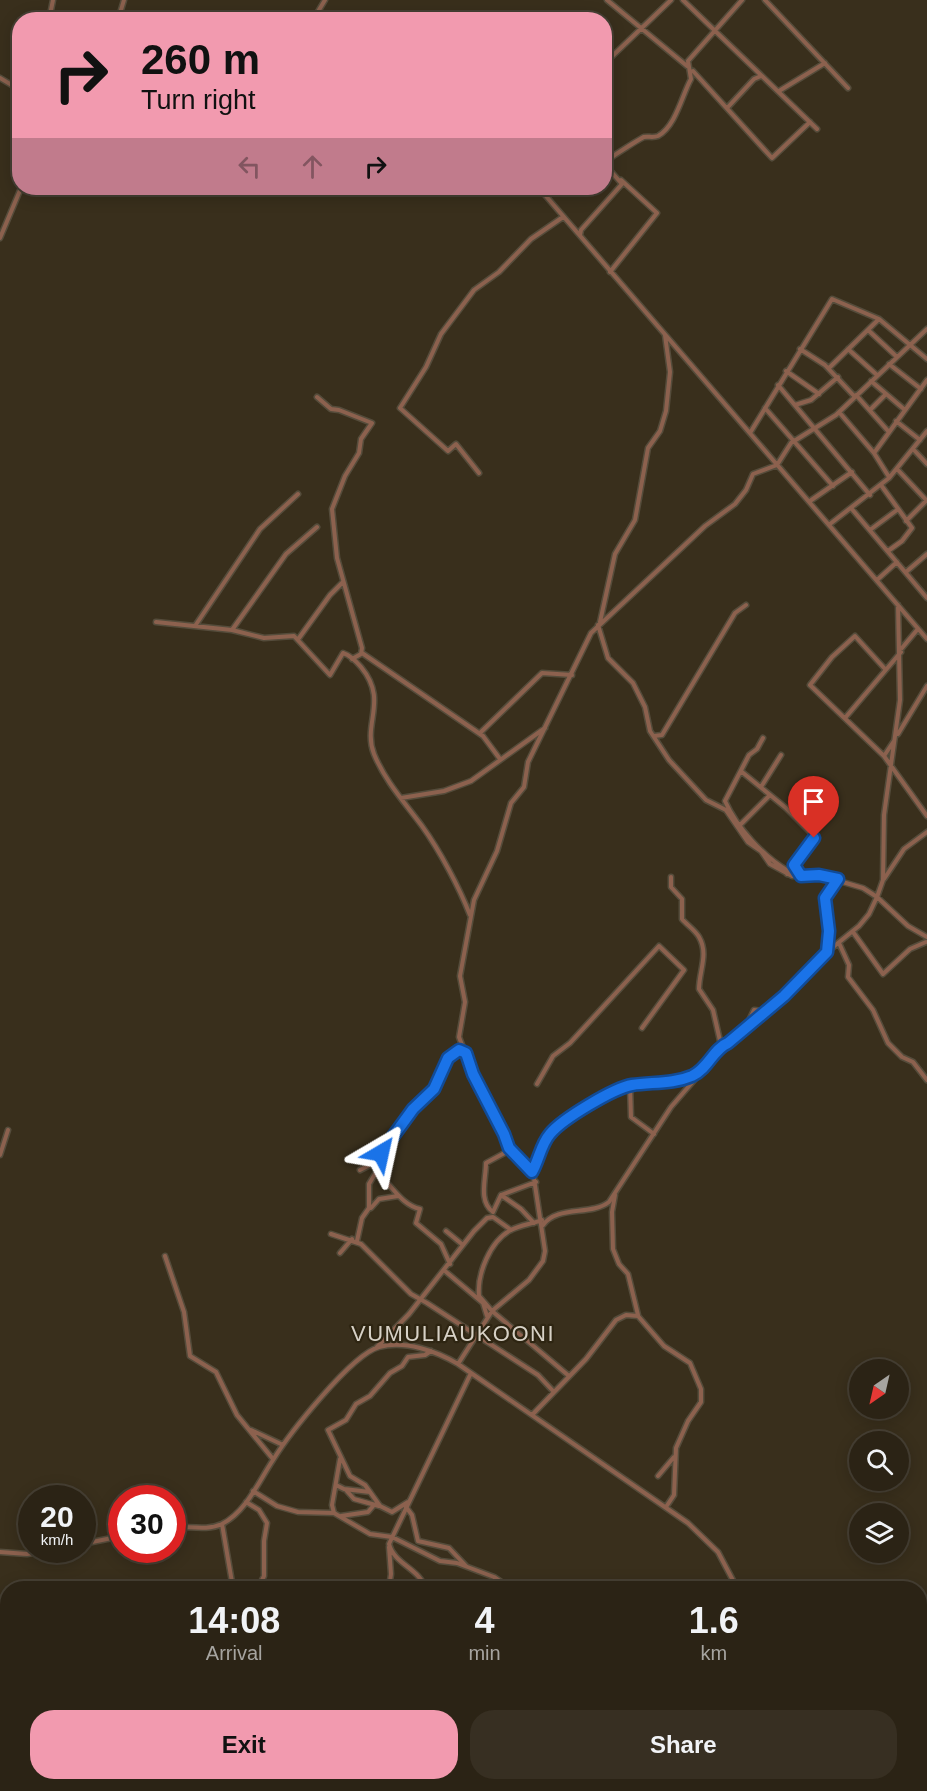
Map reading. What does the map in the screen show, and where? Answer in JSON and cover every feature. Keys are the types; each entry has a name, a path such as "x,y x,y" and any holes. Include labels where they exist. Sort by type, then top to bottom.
{"street":[{"path":"607,0 688,67 728,107 772,158 810,122"},
{"path":"612,57 671,0"},
{"path":"683,0 817,129"},
{"path":"612,157 642,138 661,133 681,106 692,76 688,61 742,0"},
{"path":"765,0 848,88"},
{"path":"779,91 825,63"},
{"path":"728,107 754,79 761,76"},
{"path":"610,272 657,213 612,172"},
{"path":"580,236 581,230 620,187 621,180"},
{"path":"0,238 18,195"},
{"path":"545,195 927,639"},
{"path":"479,473 456,444 448,451 400,408 426,367 441,334 474,290 499,272 531,239 564,216"},
{"path":"750,433 832,299 879,319 927,359"},
{"path":"829,368 879,319"},
{"path":"458,1364 487,1317 527,1282 543,1261 545,1251 543,1222 532,1172 510,1150 473,1074 459,1037 465,1002 460,976 470,915 474,900 497,851 511,803 524,787 528,762 585,644 599,624 621,607 705,526 724,514 741,496 753,474 777,465 794,441 839,412 927,329"},
{"path":"868,330 897,357"},
{"path":"665,335 670,372 666,411 660,431 648,448 635,520 615,554 599,624 610,661 629,678 645,707 653,736 669,760 697,791 710,802 724,807 748,842 761,851 770,864 788,873 801,876 819,875 863,888 877,897 903,922 925,937 927,943 910,949 883,974 853,932"},
{"path":"800,349 829,368 889,432"},
{"path":"848,349 877,375"},
{"path":"889,364 921,389"},
{"path":"786,371 819,394"},
{"path":"795,405 819,394 838,377"},
{"path":"874,453 927,380"},
{"path":"871,381 904,410"},
{"path":"778,385 870,495"},
{"path":"870,410 885,395"},
{"path":"317,397 331,410 372,423 363,436 359,453 345,476 332,509 337,558 362,653 480,734 500,759"},
{"path":"765,408 833,486"},
{"path":"839,412 874,453 889,478"},
{"path":"896,422 920,440"},
{"path":"830,524 889,478 927,431"},
{"path":"913,449 927,464"},
{"path":"897,469 926,501 906,522"},
{"path":"810,501 852,472"},
{"path":"881,485 912,528 888,551"},
{"path":"195,626 260,530 298,494"},
{"path":"851,508 927,598"},
{"path":"870,530 897,510"},
{"path":"231,630 286,554 317,527"},
{"path":"906,572 927,554"},
{"path":"878,580 897,562"},
{"path":"299,638 330,595 343,582"},
{"path":"653,736 662,735 735,613 746,605"},
{"path":"883,880 882,837 890,764 896,737 901,650 898,605"},
{"path":"156,622 231,630 264,638 299,638"},
{"path":"845,718 917,630"},
{"path":"885,669 855,636 810,685 884,756 927,816"},
{"path":"299,638 330,675 343,653 352,659 372,684 375,707 373,749 390,785 433,842 470,915"},
{"path":"352,659 362,653"},
{"path":"480,734 542,674 572,675"},
{"path":"884,756 927,686"},
{"path":"401,798 444,790 471,781 545,728"},
{"path":"763,738 757,749 749,755 725,801 740,825 769,858 788,873"},
{"path":"761,787 781,755"},
{"path":"742,772 814,836 788,873"},
{"path":"740,825 770,795"},
{"path":"569,1376 492,1311 479,1296 480,1282 492,1248 511,1230 543,1222 562,1214 600,1208 615,1195 671,1107 704,1069 721,1045 784,996 827,952 853,932 870,914 883,880 904,849 927,832"},
{"path":"794,865 801,876"},
{"path":"670,876 671,887 682,899 682,919 698,935 701,943 704,956 699,989 713,1010 721,1045"},
{"path":"827,952 829,931 825,898 838,879"},
{"path":"839,943 849,965 848,977 873,1010 887,1041 898,1055 913,1062 927,1080"},
{"path":"537,1084 555,1054 570,1043 659,946 684,971 642,1028"},
{"path":"746,1027 754,1010 765,1011"},
{"path":"369,1211 368,1186 375,1174 383,1148 402,1122 434,1089 448,1058 456,1050 465,1050"},
{"path":"532,1172 549,1134 567,1117 630,1085 675,1081 704,1069"},
{"path":"630,1085 631,1117 654,1134"},
{"path":"0,1155 8,1130"},
{"path":"510,1150 486,1163 485,1202 491,1214 511,1230"},
{"path":"360,1170 380,1160"},
{"path":"375,1174 382,1177 412,1208 420,1209 416,1223 441,1245 450,1264"},
{"path":"186,1527 204,1528 222,1524 246,1502 305,1414 355,1364 376,1348 420,1300 445,1271 463,1245 491,1214 501,1195 536,1182"},
{"path":"501,1195 522,1209 534,1223"},
{"path":"615,1195 612,1212 613,1249 619,1264 628,1274 638,1316 664,1346 690,1363 700,1382 700,1402 682,1432 674,1456 674,1495 666,1507"},
{"path":"340,1253 355,1240 362,1218 379,1199 398,1196"},
{"path":"446,1231 463,1245"},
{"path":"331,1234 355,1240 420,1300 538,1376 554,1392"},
{"path":"165,1256 184,1312 190,1356 216,1372 231,1405 273,1459"},
{"path":"445,1271 483,1303 487,1317"},
{"path":"532,1415 569,1376 618,1318 638,1316"},
{"path":"376,1348 399,1346 431,1351 458,1364 666,1507 707,1538 726,1564 734,1581"},
{"path":"380,1506 371,1492 350,1476 339,1456 329,1429 346,1420 356,1404 370,1396 390,1372 402,1366 410,1356 425,1355 431,1351"},
{"path":"390,1581 389,1546 392,1537 471,1373"},
{"path":"250,1430 283,1445"},
{"path":"334,1513 332,1505 339,1456"},
{"path":"658,1476 674,1456"},
{"path":"336,1485 346,1490 354,1499 392,1512 407,1504"},
{"path":"346,1490 371,1492"},
{"path":"253,1491 277,1506 298,1512 334,1513 370,1534 392,1537 433,1558 494,1577 500,1581"},
{"path":"246,1502 259,1510 267,1523 264,1538 264,1576 262,1581"},
{"path":"407,1504 418,1541 451,1549 472,1570"},
{"path":"341,1516 368,1512 374,1505"},
{"path":"222,1524 232,1581"},
{"path":"389,1546 401,1562 421,1577 422,1581"},
{"path":"0,1552 18,1553"}],"district":[{"name":"VUMULIAUKOONI","path":"453,1333"}],"route":[{"path":"381,1153 416,1105 434,1089 444,1065 456,1050 465,1050 473,1074 510,1150 527,1164 532,1172 549,1134 567,1117 584,1110 623,1087 653,1081 675,1081 704,1069 721,1045 728,1043 784,996 827,952 829,931 825,897 833,889 838,879 810,874 801,876 794,868 814,838"}]}
